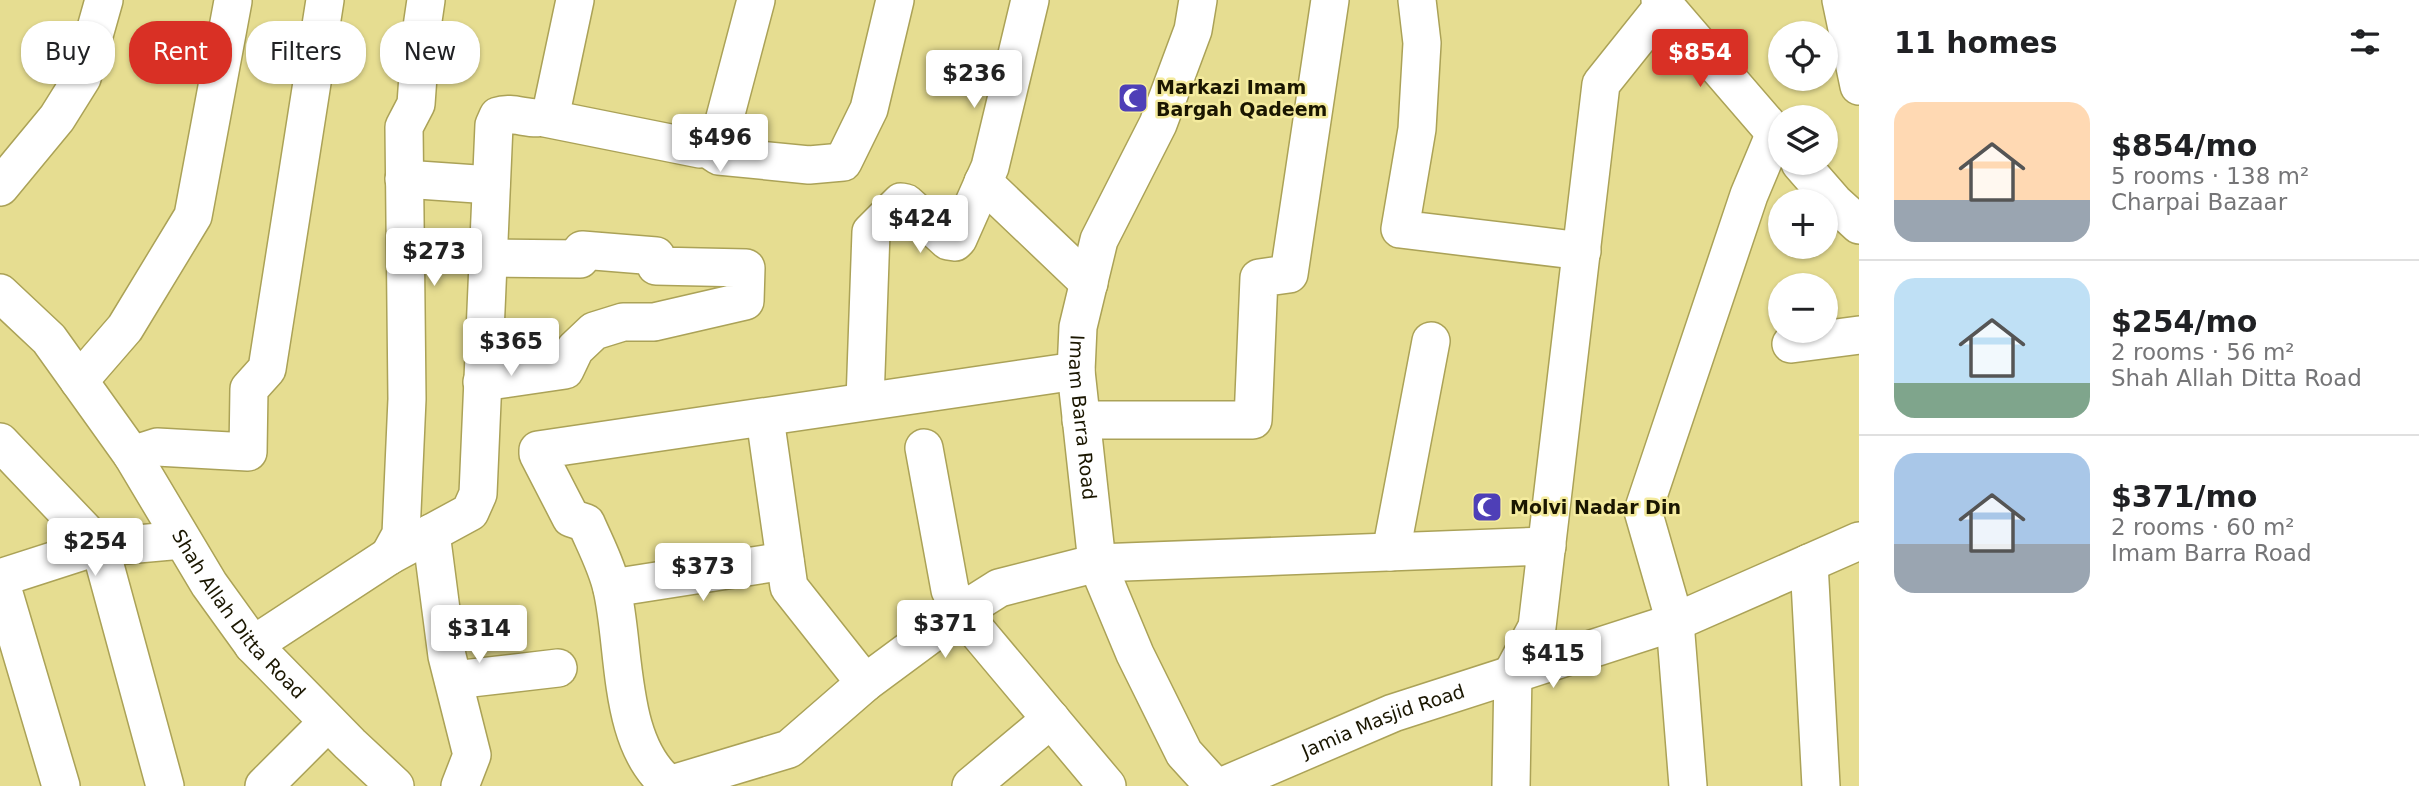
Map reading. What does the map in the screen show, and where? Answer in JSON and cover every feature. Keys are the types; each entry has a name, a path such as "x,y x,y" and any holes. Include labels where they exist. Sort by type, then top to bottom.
{"street":[{"path":"0,187 57,118 82,78 104,0"},
{"path":"132,455 157,447 248,452 249,389 267,369 325,0"},
{"path":"388,556 401,534 407,413 404,127 416,104 426,0"},
{"path":"545,118 551,113 575,0"},
{"path":"253,645 388,556 470,512 478,494 494,125 498,116 507,113 545,118 700,149 718,144 756,0"},
{"path":"707,148 719,156 809,165 844,162 869,109 895,0"},
{"path":"865,401 871,232 901,202 906,203 948,241 955,242 990,167 1030,0"},
{"name":"Imam Barra Road","path":"1198,0 1193,30 1158,124 1099,240 1078,327 1076,371 1097,563 1135,654 1184,753 1214,786"},
{"path":"1081,420 1253,421 1259,278 1289,274 1330,0"},
{"path":"1417,0 1422,43 1417,129 1400,229 1582,251"},
{"path":"1841,0 1859,86"},
{"path":"79,381 125,328 193,216 233,1"},
{"path":"1511,786 1513,672 1537,627 1601,83 1673,6 1768,125"},
{"path":"1688,786 1675,622 1643,511 1749,195 1768,155"},
{"path":"1810,175 1859,226"},
{"path":"404,179 491,185"},
{"path":"983,182 1089,283"},
{"path":"482,382 565,370 575,349 594,331 623,322 654,322 745,301 746,268 656,266 656,256 582,250 580,259 487,258"},
{"name":"Shah Allah Ditta Road","path":"0,293 49,339 132,455 209,584 253,645 395,786"},
{"path":"1791,344 1859,335"},
{"path":"1391,552 1431,341"},
{"path":"1076,371 538,450 571,518 586,523 612,587 632,724 656,774 670,785 789,749 865,683 961,612 999,588 1097,563 1546,546"},
{"path":"765,418 789,587 865,683"},
{"path":"0,442 100,547 165,786"},
{"path":"924,448 950,590 961,612 1107,786"},
{"path":"431,533 447,656 472,755 460,786"},
{"path":"61,786 0,579 100,547 182,540"},
{"name":"Jamia Masjid Road","path":"1223,786 1393,713 1513,672 1675,622 1859,541"},
{"path":"612,587 785,561"},
{"path":"1810,563 1821,786"},
{"path":"454,680 558,668"},
{"path":"971,786 1051,719"},
{"path":"264,786 328,722"}],"place":[{"name":"Markazi Imam Bargah Qadeem","path":"1133,98"},
{"name":"Molvi Nadar Din","path":"1487,507"}]}
